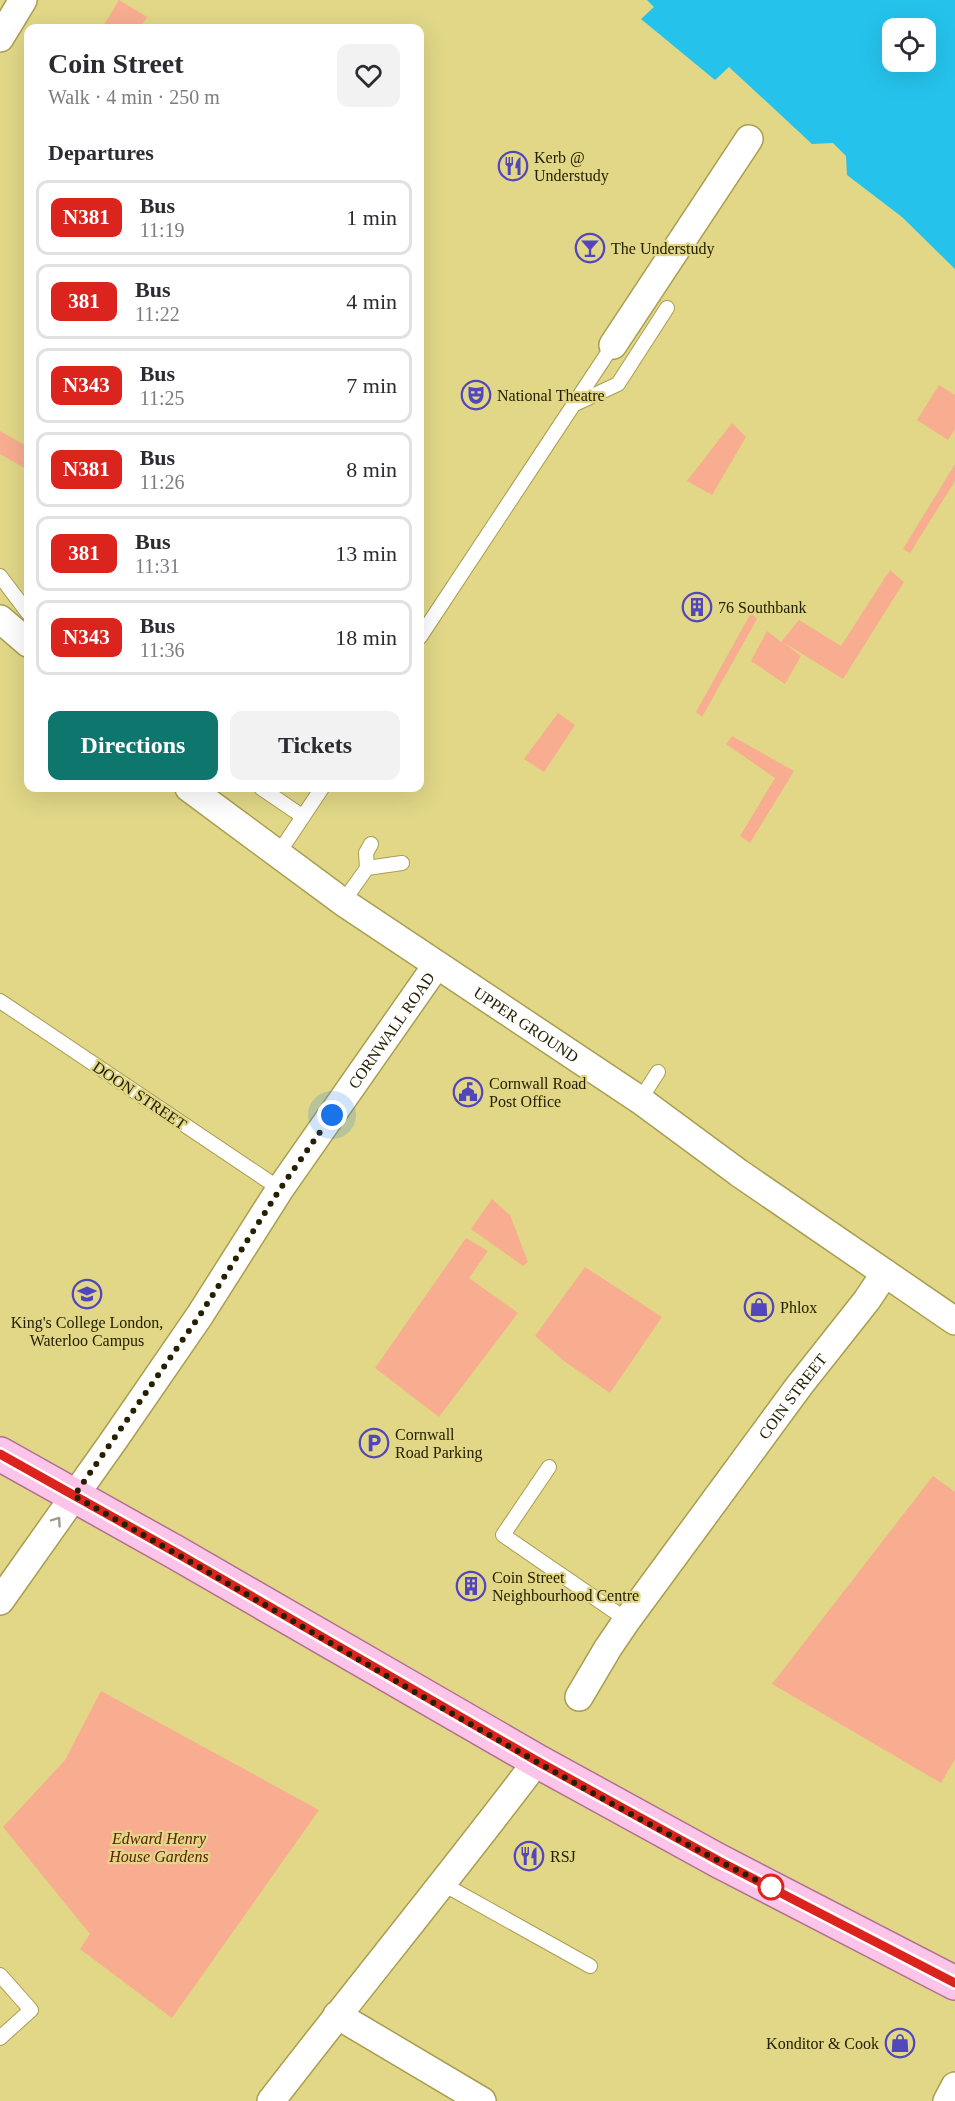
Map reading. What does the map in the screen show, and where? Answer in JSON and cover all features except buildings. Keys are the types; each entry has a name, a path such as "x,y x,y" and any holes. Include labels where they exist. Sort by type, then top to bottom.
{"main road":[{"path":"0,1454 195,1563 537,1761 719,1861 955,1983"}],"street":[{"path":"0,38 22,0"},
{"path":"613,345 749,139"},
{"path":"0,619 24,640"},
{"name":"UPPER GROUND","path":"194,792 343,902 639,1100 739,1173 955,1321"},
{"name":"CORNWALL ROAD","path":"0,1601 200,1315 280,1189 436,966"},
{"name":"COIN STREET","path":"579,1697 627,1620 885,1273"},
{"path":"271,2101 537,1761"},
{"path":"337,2015 482,2101"},
{"path":"947,2101 955,2086"}],"lane":[{"path":"575,404 618,384 667,308"},
{"path":"424,631 613,345"},
{"path":"0,576 24,608"},
{"path":"267,792 302,816"},
{"path":"278,854 319,792"},
{"path":"343,902 367,868 366,853 371,844"},
{"path":"367,868 402,863"},
{"name":"DOON STREET","path":"0,1001 280,1189"},
{"path":"639,1100 658,1072"},
{"path":"549,1467 503,1535 627,1620"},
{"path":"443,1884 590,1966"},
{"path":"0,1975 31,2010 0,2038"}],"green space":[{"path":"119,0 147,17 143,24 104,24"},
{"path":"939,385 955,395 955,429 948,440 917,420"},
{"path":"732,423 746,437 712,495 687,481"},
{"path":"0,431 24,445 24,468 0,454"},
{"path":"955,464 955,481 910,553 903,549"},
{"path":"890,570 904,582 843,679 783,642 801,656 785,684 751,661 767,631 781,642 799,620 841,646"},
{"path":"751,613 757,619 702,717 696,712"},
{"path":"558,713 575,725 544,772 524,759"},
{"path":"732,736 794,771 750,843 740,836 775,778 726,744"},
{"path":"492,1199 510,1215 528,1262 523,1266 471,1229"},
{"path":"466,1238 488,1251 469,1278 518,1313 439,1417 375,1368"},
{"path":"585,1267 662,1317 610,1393 564,1361 535,1336"},
{"path":"933,1476 955,1492 955,1759 941,1783 772,1684"},
{"name":"Edward Henry House Gardens","path":"101,1691 319,1810 172,2018 80,1949 90,1934 3,1827 65,1760"}],"water":[{"path":"647,0 955,0 955,269 902,217 847,175 846,156 833,143 812,144 729,67 715,80 641,19 654,7"}],"bus line":[{"name":"N381","path":"0,1454 537,1761 719,1861 955,1983"}],"place":[{"name":"Kerb @ Understudy","path":"513,166"},
{"name":"The Understudy","path":"590,248"},
{"name":"National Theatre","path":"476,395"},
{"name":"76 Southbank","path":"697,607"},
{"name":"Cornwall Road Post Office","path":"468,1092"},
{"name":"King's College London, Waterloo Campus","path":"87,1294"},
{"name":"Phlox","path":"759,1307"},
{"name":"Cornwall Road Parking","path":"374,1443"},
{"name":"Coin Street Neighbourhood Centre","path":"471,1586"},
{"name":"RSJ","path":"529,1856"},
{"name":"Konditor & Cook","path":"900,2043"}],"route":[{"path":"332,1115 280,1189 200,1315 74,1496 537,1761 774,1889 771,1887"}]}
